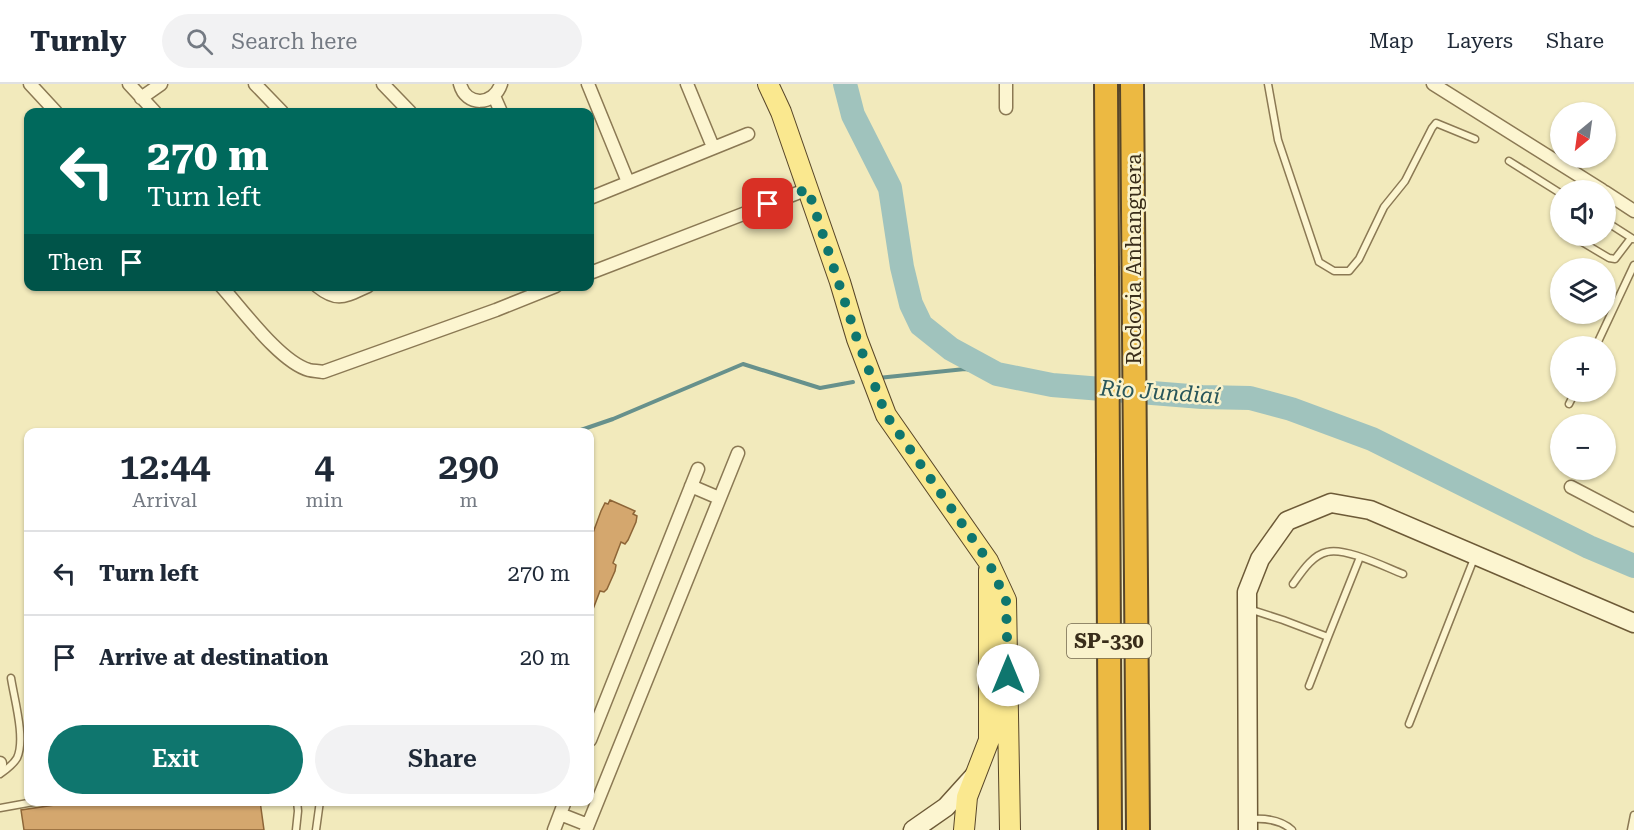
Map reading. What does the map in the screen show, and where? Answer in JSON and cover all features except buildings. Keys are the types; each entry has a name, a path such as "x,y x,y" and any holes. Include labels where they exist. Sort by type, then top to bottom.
{"highway":[{"name":"Rodovia Anhanguera","path":"1106,84 1110,830"},
{"name":"Rodovia Anhanguera","path":"1132,84 1138,830"}],"main road":[{"path":"768,84 781,112 868,369 886,415 988,561 1009,788 1010,830"},
{"path":"964,830 967,797 989,740 999,689"},
{"path":"977,773 993,776 1009,788"}],"street":[{"path":"30,84 52,108"},
{"path":"129,84 151,108"},
{"path":"141,98 160,84"},
{"path":"255,84 278,108"},
{"path":"383,84 406,108"},
{"path":"460,84 464,94 475,101 488,100 494,96 501,84"},
{"path":"588,84 628,182"},
{"path":"687,84 713,147"},
{"path":"1006,84 1006,108"},
{"path":"1433,84 1586,180"},
{"path":"494,96 499,108"},
{"path":"594,196 747,134"},
{"path":"594,271 808,189"},
{"path":"1616,199 1634,211"},
{"path":"225,291 280,352 292,362 308,370 323,372 543,291"},
{"path":"323,291 330,297 344,296 356,291"},
{"path":"560,814 587,828 738,453"},
{"path":"594,730 698,469"},
{"path":"691,486 719,498"},
{"path":"1572,487 1634,520"},
{"path":"1248,825 1247,592 1260,559 1287,521 1331,502 1370,510 1634,623"},
{"path":"913,830 946,807 977,773"},
{"path":"554,830 563,806"}],"lane":[{"path":"1268,84 1278,141 1315,251 1319,262 1334,271 1349,271 1359,259 1384,207 1405,180 1436,123 1475,139"},
{"path":"1509,161 1550,187"},
{"path":"1589,246 1615,259 1633,238 1616,228"},
{"path":"1601,336 1634,265"},
{"path":"1293,584 1307,566 1319,555 1328,551 1360,556 1403,574"},
{"path":"1409,723 1475,555"},
{"path":"1309,686 1360,556"},
{"path":"1247,609 1328,637"},
{"path":"0,774 13,765 21,743 11,678"},
{"path":"0,808 24,804"},
{"path":"296,830 298,806"},
{"path":"316,830 319,806"},
{"path":"1631,830 1634,815"},
{"path":"1248,825 1265,818 1286,824 1293,830"},
{"path":"1276,822 1276,830"}],"waterway":[{"name":"Rio Jundiaí","path":"845,84 853,115 890,188 902,267 911,304 921,325 951,349 997,374 1052,385 1202,397 1250,398 1291,409 1372,439 1589,547 1634,566"},
{"path":"587,428 743,364 820,388 853,382"},
{"path":"878,378 965,369 997,374"}],"route":[{"path":"768,204 808,189 857,339 886,415 988,561 1006,600 1008,675"}]}
